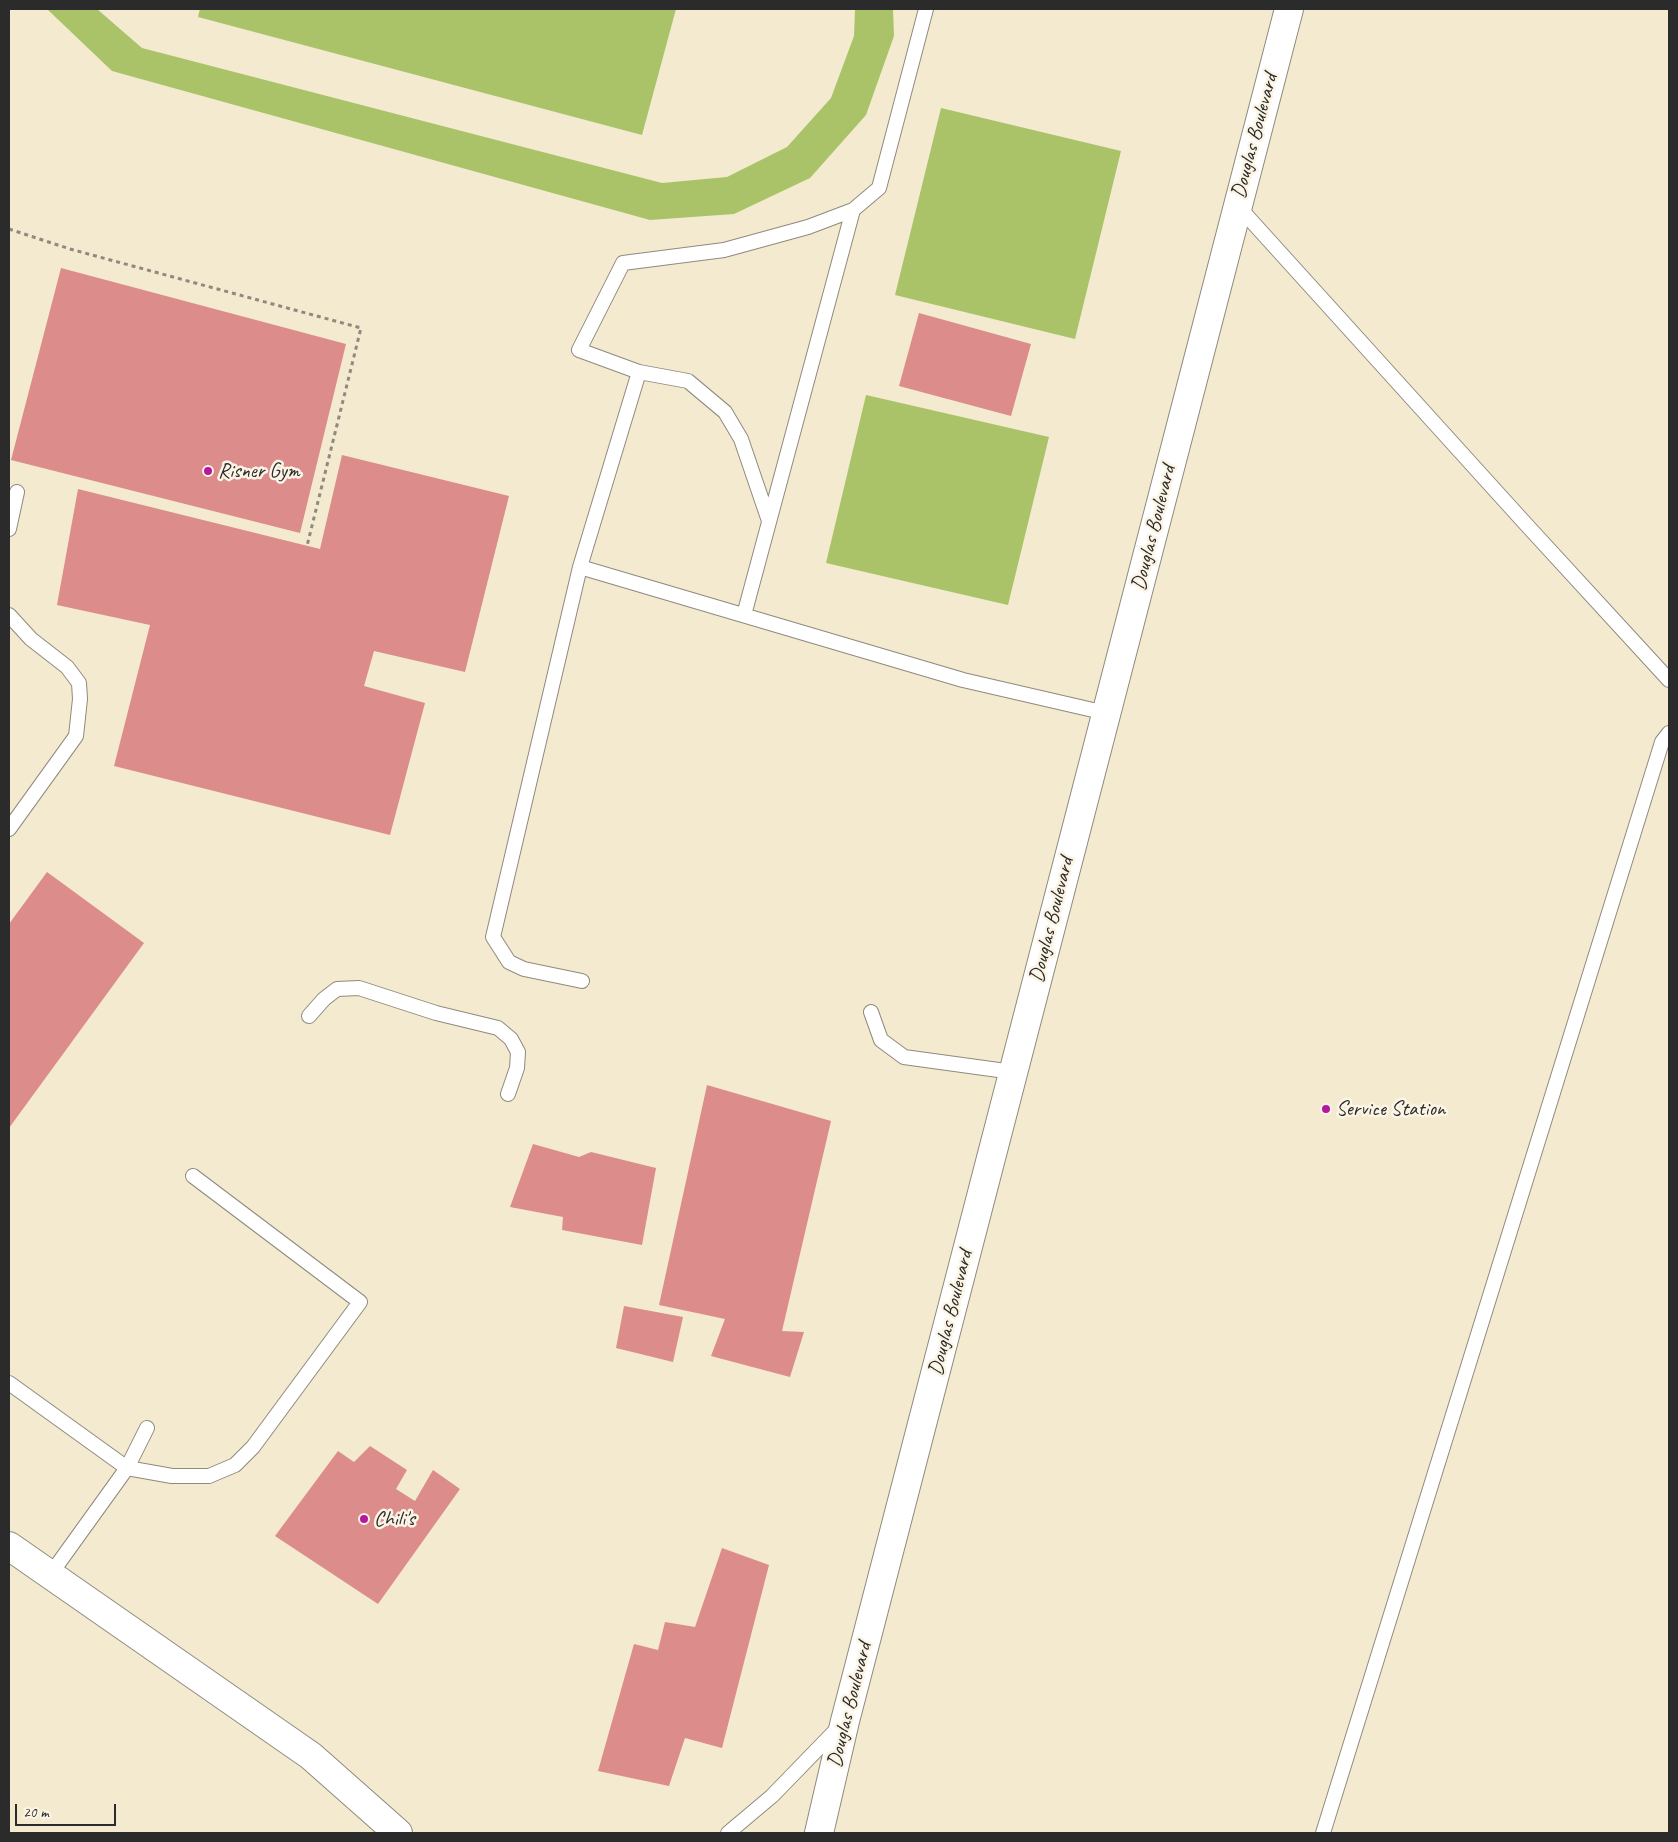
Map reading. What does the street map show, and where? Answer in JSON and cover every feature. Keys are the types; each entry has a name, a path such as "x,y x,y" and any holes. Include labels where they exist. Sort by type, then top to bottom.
{"street":[{"name":"Douglas Boulevard","path":"819,1833 845,1721 1289,9"},
{"path":"9,1546 311,1756 398,1833"}],"lane":[{"path":"769,522 742,439 725,412 688,381 639,372 579,350 623,263 724,250 808,227 853,210 879,188 926,9"},
{"path":"1237,205 1523,522 1669,680"},
{"path":"744,615 853,210"},
{"path":"582,981 524,969 509,962 492,937 580,567 639,372"},
{"path":"9,530 17,492"},
{"path":"580,567 963,680 1106,713"},
{"path":"9,615 31,639 67,667 79,683 80,700 76,736 9,829"},
{"path":"1323,1833 1662,742 1669,733"},
{"path":"309,1016 324,999 337,989 358,988 436,1013 498,1028 511,1038 518,1052 517,1068 508,1094"},
{"path":"871,1012 881,1040 904,1057 1013,1072"},
{"path":"9,1383 127,1468 172,1476 208,1476 236,1465 252,1447 360,1302 193,1176"},
{"path":"50,1575 127,1468 147,1428"},
{"path":"728,1833 772,1796 845,1721"}],"path":[{"path":"9,229 70,249 361,328 307,546"}],"green space":[{"path":"47,9 97,9 142,48 662,183 727,177 787,147 831,98 854,36 855,9 893,9 894,36 866,115 810,178 734,214 650,220 112,71"},
{"path":"200,9 676,9 642,135 198,17"},
{"path":"941,108 1121,151 1075,339 895,295"},
{"path":"866,395 1049,437 1008,605 826,563"}],"building":[{"path":"61,268 346,344 300,533 11,460"},
{"path":"919,313 1031,344 1011,416 899,386"},
{"path":"342,455 509,496 465,672 374,651 364,686 425,703 390,835 114,766 150,625 57,605 78,489 320,549"},
{"path":"47,872 144,943 9,1128 9,924"},
{"path":"707,1085 831,1121 782,1331 804,1332 790,1377 711,1356 725,1319 659,1305"},
{"path":"533,1144 579,1157 591,1152 656,1168 642,1245 562,1230 563,1217 510,1207"},
{"path":"624,1306 683,1317 673,1362 616,1348"},
{"name":"Chili's","path":"370,1446 407,1470 396,1489 415,1501 433,1470 460,1489 378,1604 275,1536 338,1451 354,1462"},
{"path":"722,1548 769,1565 722,1748 685,1738 669,1786 598,1771 634,1644 658,1650 665,1622 695,1627"}],"place":[{"name":"Risner Gym","path":"208,471"},
{"name":"Service Station","path":"1326,1109"},
{"name":"Chili's","path":"364,1519"}]}
